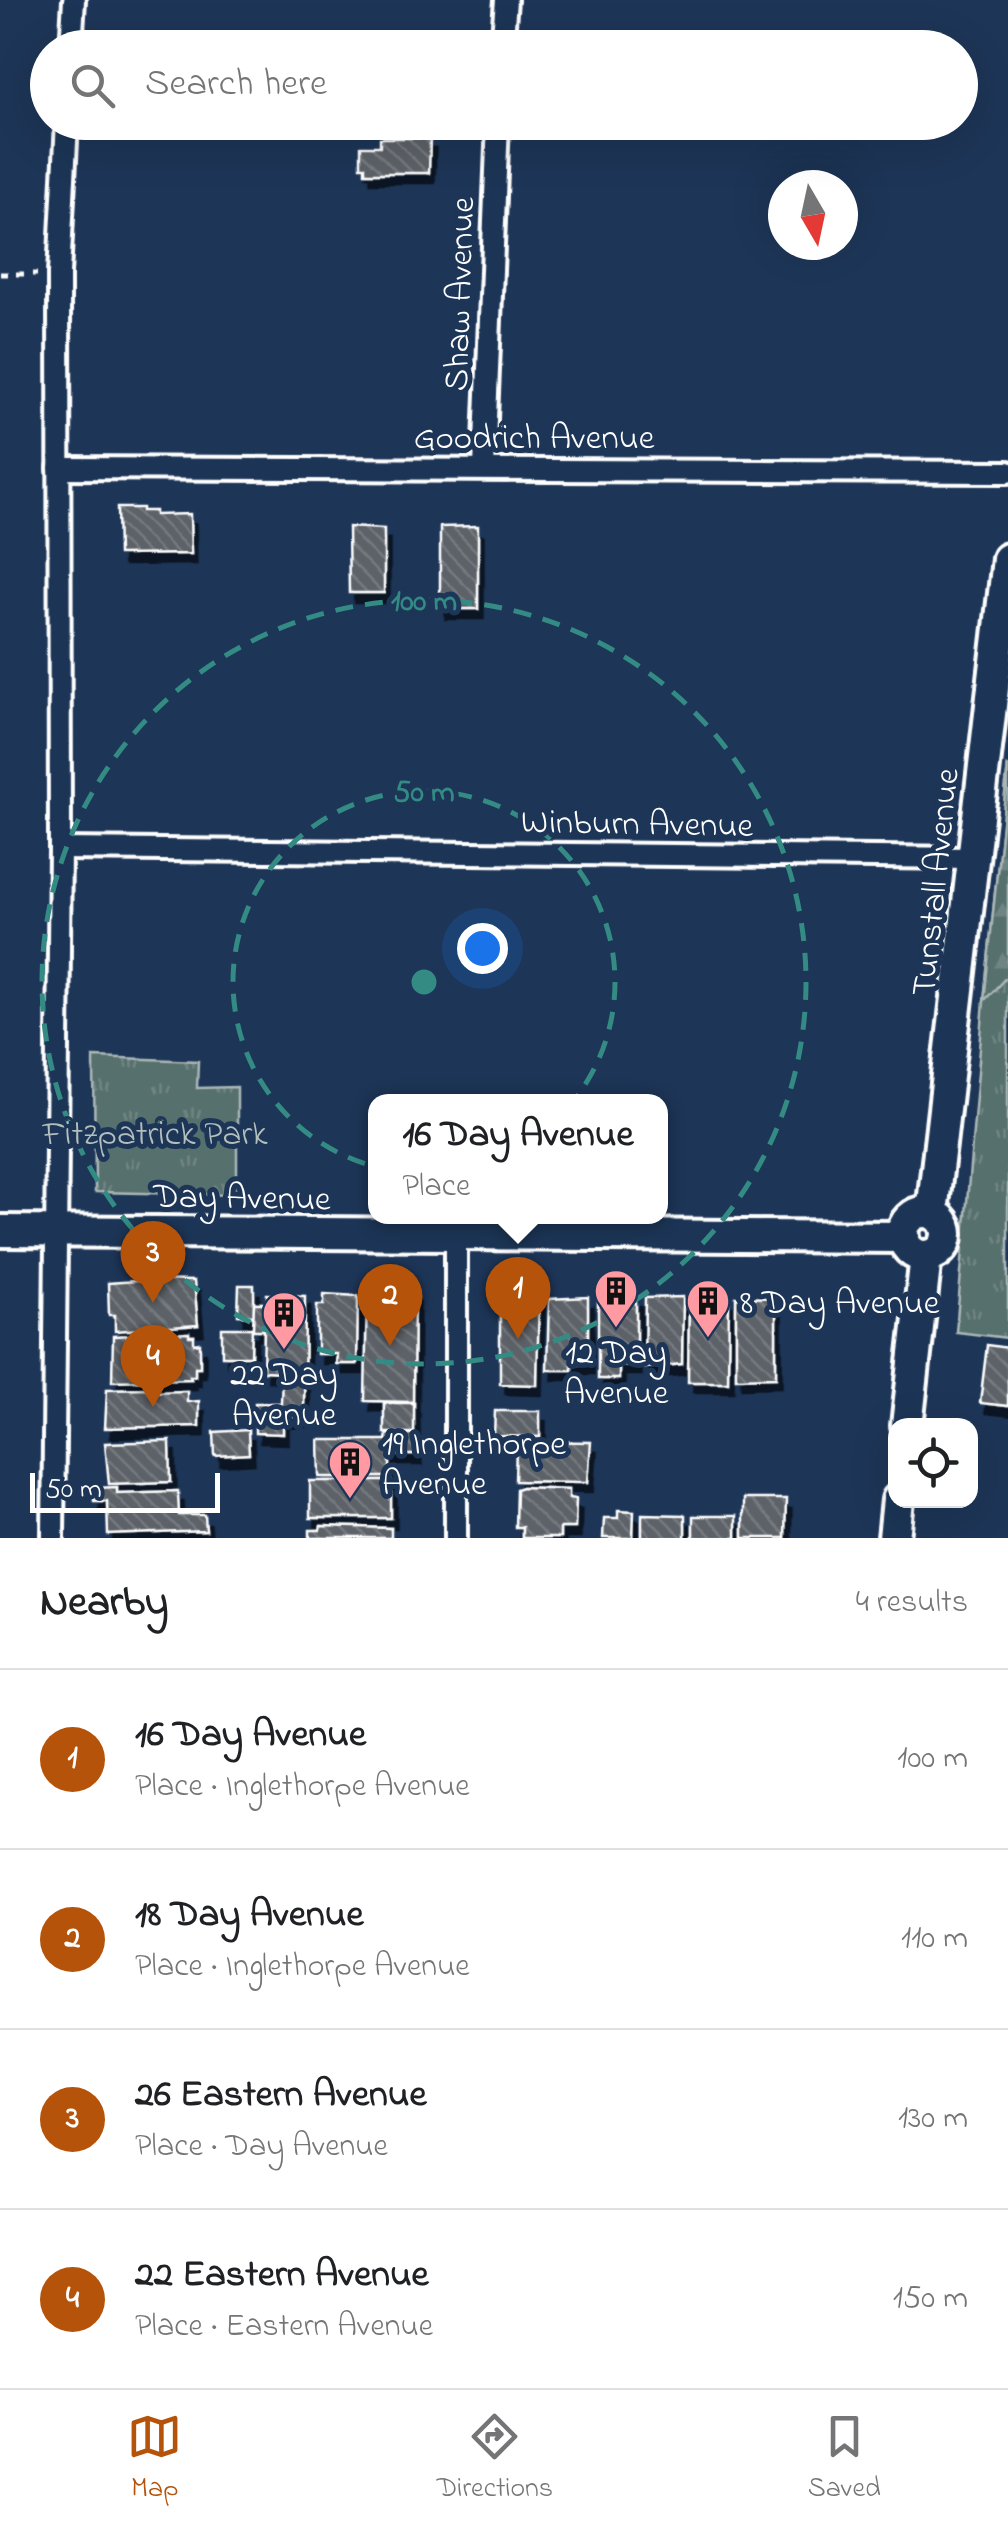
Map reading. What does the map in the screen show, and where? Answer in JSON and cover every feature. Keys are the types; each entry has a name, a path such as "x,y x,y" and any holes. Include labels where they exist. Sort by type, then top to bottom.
{"street":[{"path":"72,30 74,0"},
{"path":"504,30 506,0"},
{"path":"54,1538 60,849 59,274 66,140"},
{"name":"Shaw Avenue","path":"484,468 497,140"},
{"name":"Goodrich Avenue","path":"60,468 1008,472"},
{"name":"Tunstall Avenue","path":"915,1247 904,1226 921,1212 932,1213 1008,559"},
{"name":"Winburn Avenue","path":"60,849 974,858"},
{"name":"Day Avenue","path":"0,1231 915,1247"},
{"path":"456,1236 456,1538"},
{"path":"907,1418 915,1247"},
{"path":"894,1538 897,1508"}],"path":[{"path":"0,274 59,274"}],"green space":[{"path":"1008,765 1008,1338 956,1332"},
{"path":"1008,765 1008,975 984,1001"},
{"name":"Fitzpatrick Park","path":"94,1057 198,1061 197,1088 237,1087 237,1195 95,1192"}],"building":[{"path":"380,140 430,140 429,173 365,173 361,146 380,146"},
{"path":"117,508 142,508 155,511 155,515 190,514 191,554 118,555"},
{"path":"478,526 478,609 440,609 440,527"},
{"path":"348,527 384,529 384,593 349,593"},
{"path":"194,1281 198,1325 115,1331 115,1315 109,1315 108,1283"},
{"path":"239,1285 254,1285 254,1316 238,1315"},
{"path":"367,1291 414,1292 413,1402 365,1401"},
{"path":"500,1292 539,1293 537,1385 500,1384"},
{"name":"22 Day Avenue","path":"267,1294 305,1296 304,1416 283,1418 283,1434 255,1433 255,1403 281,1403 282,1372 263,1371 264,1330 253,1330 254,1303 267,1303"},
{"path":"324,1294 358,1296 357,1364 336,1364 337,1354 317,1354 317,1305 324,1305"},
{"name":"8 Day Avenue","path":"689,1296 729,1297 728,1382 688,1382"},
{"path":"588,1297 588,1364 572,1364 572,1370 547,1370 549,1299"},
{"name":"12 Day Avenue","path":"636,1297 636,1365 619,1365 619,1379 598,1379 598,1298"},
{"path":"683,1297 682,1364 644,1368 645,1298"},
{"path":"736,1297 776,1298 776,1377 736,1378"},
{"path":"222,1328 252,1328 251,1356 222,1356"},
{"path":"113,1336 194,1336 194,1344 200,1343 200,1367 195,1367 191,1379 112,1381"},
{"path":"987,1345 1008,1348 1008,1406 980,1403"},
{"path":"149,1388 149,1392 187,1391 187,1402 199,1401 199,1426 105,1428 107,1389"},
{"path":"384,1403 414,1403 414,1433 384,1433"},
{"path":"495,1411 540,1411 540,1437 494,1436"},
{"path":"248,1430 249,1454 215,1456 214,1432"},
{"path":"387,1434 415,1434 416,1455 390,1455 390,1477 320,1477 319,1440 386,1440"},
{"path":"170,1441 171,1482 109,1484 105,1443"},
{"path":"522,1441 591,1442 588,1482 515,1481 516,1445 522,1445"},
{"name":"19 Inglethorpe Avenue","path":"310,1481 391,1481 391,1518 310,1518"},
{"path":"117,1487 117,1493 178,1491 179,1515 205,1515 206,1531 108,1535 107,1501 94,1501 94,1488"},
{"path":"516,1489 569,1489 569,1498 576,1499 575,1528 560,1528 560,1538 522,1538 522,1527 515,1527"},
{"path":"743,1499 786,1499 785,1538 743,1538"},
{"path":"618,1510 634,1511 633,1538 603,1538 604,1518 618,1518"},
{"path":"642,1514 685,1515 685,1538 642,1538"},
{"path":"693,1516 736,1516 736,1538 693,1538"},
{"path":"321,1526 391,1528 391,1538 310,1538 310,1530 320,1530"}],"place":[{"name":"26 Eastern Avenue","path":"153,1303"},
{"name":"12 Day Avenue","path":"616,1329"},
{"name":"16 Day Avenue","path":"518,1339"},
{"name":"8 Day Avenue","path":"708,1339"},
{"name":"18 Day Avenue","path":"390,1346"},
{"name":"22 Day Avenue","path":"284,1351"},
{"name":"22 Eastern Avenue","path":"153,1407"},
{"name":"19 Inglethorpe Avenue","path":"350,1500"}]}
